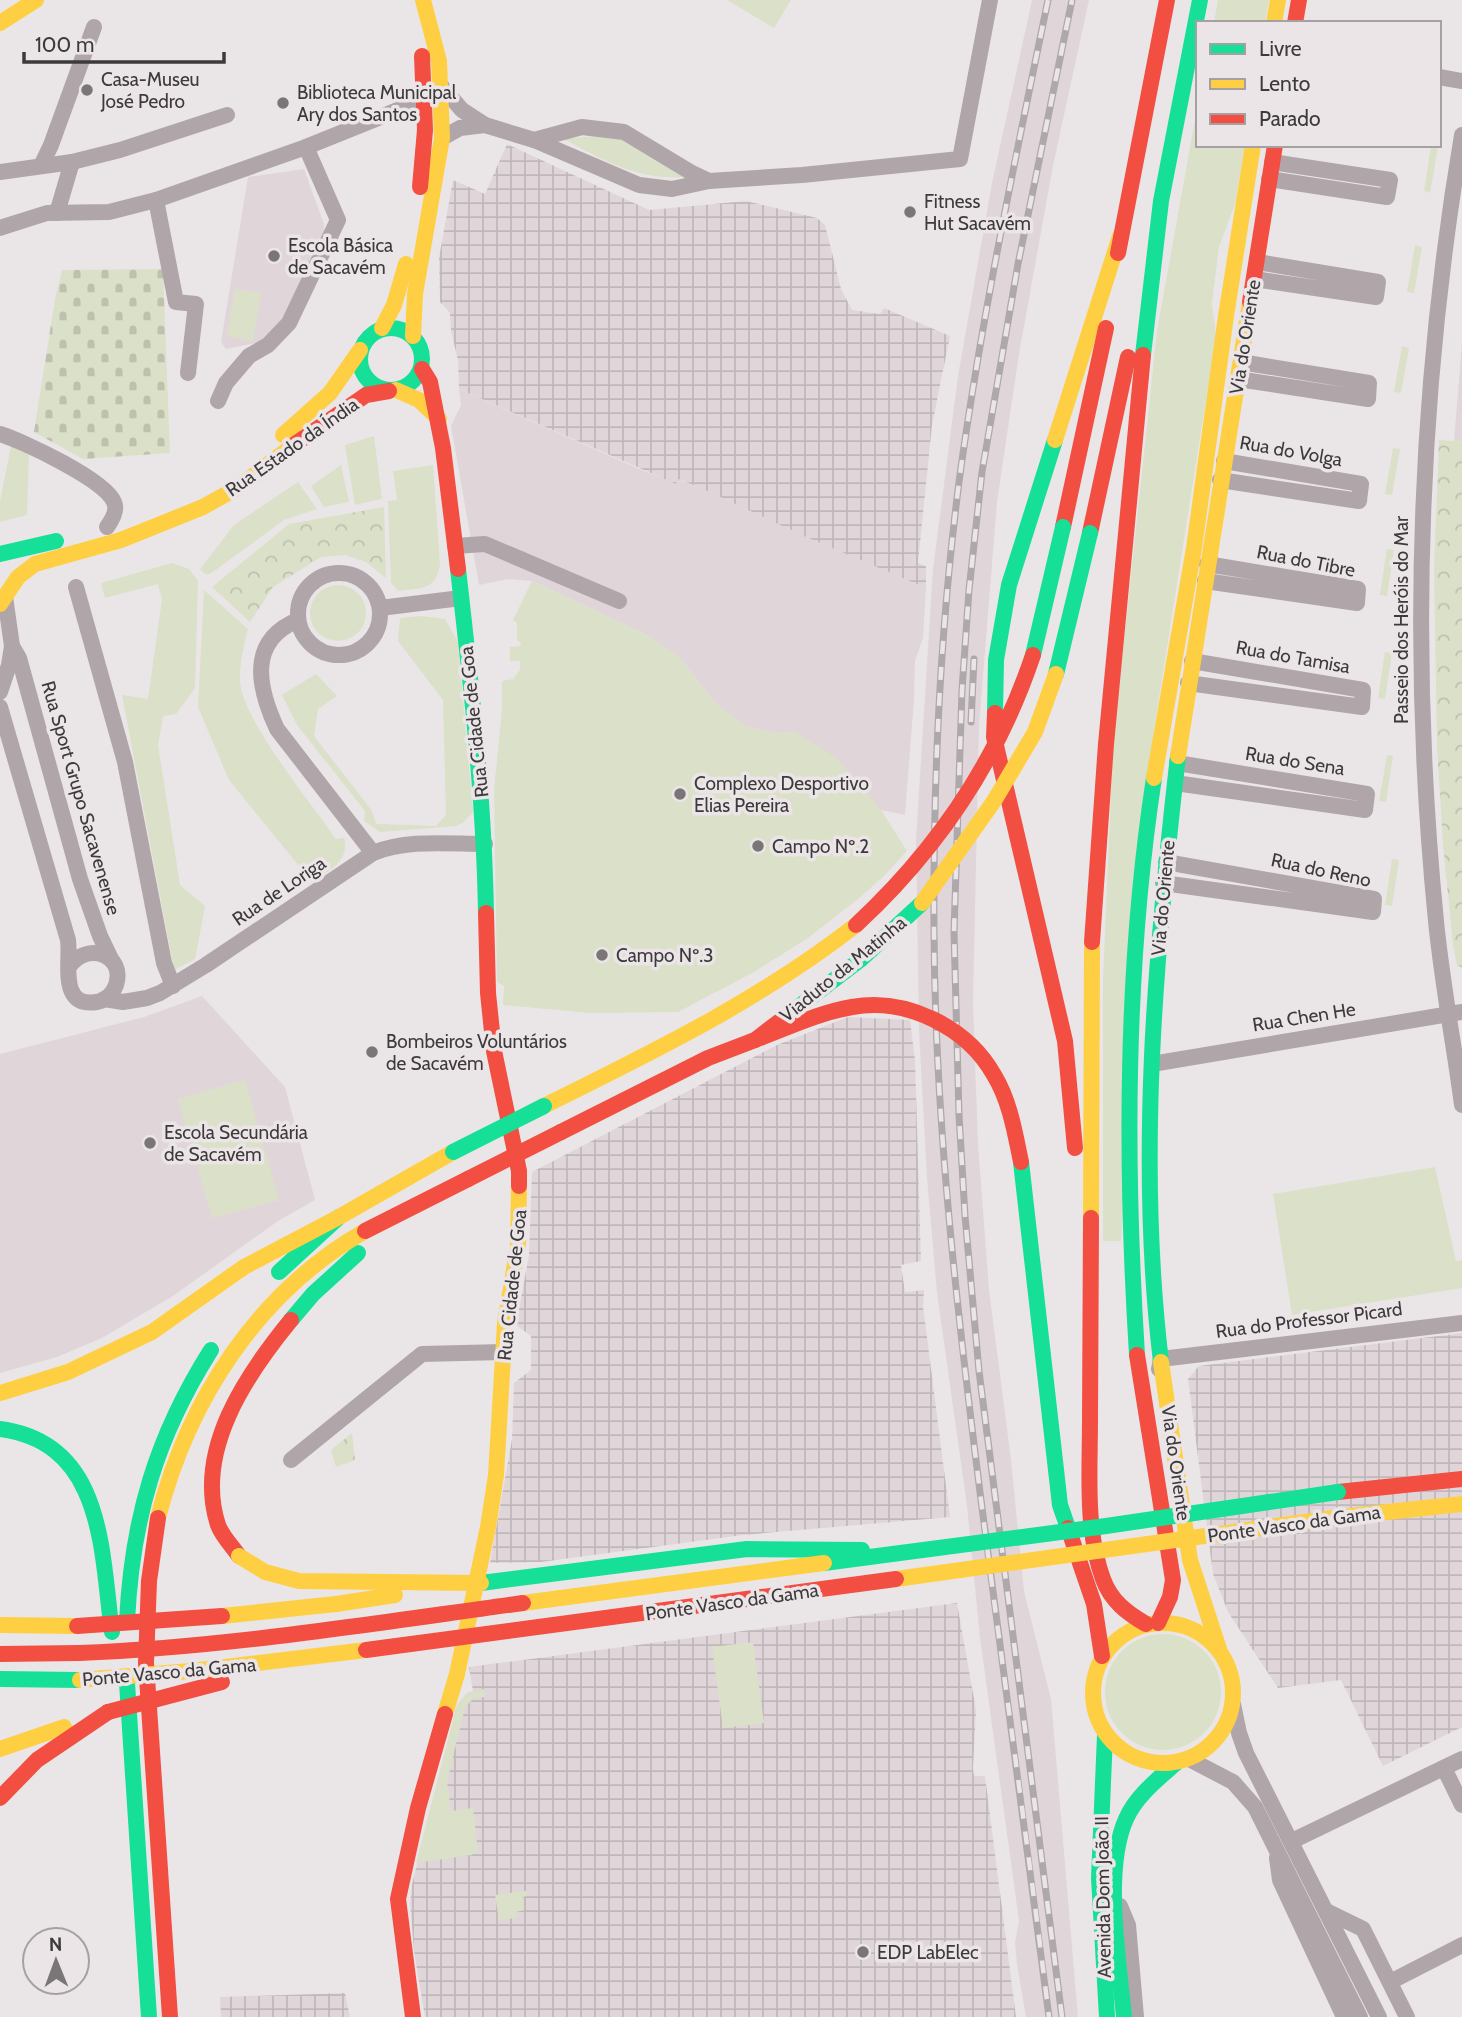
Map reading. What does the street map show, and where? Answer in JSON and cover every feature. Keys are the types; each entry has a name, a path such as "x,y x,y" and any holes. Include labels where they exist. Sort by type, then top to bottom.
{"main road":[{"path":"0,23 36,0"},
{"path":"382,328 398,292 412,238 422,177 424,64 408,0"},
{"path":"413,336 415,295 443,138 439,61 423,0"},
{"path":"1075,1168 1075,1141 1065,1041 994,737 996,660 1009,585 1120,236 1167,0"},
{"path":"1152,1623 1129,1631 1114,1642 1102,1656 1094,1675 1092,1696 1096,1716 1105,1735 1119,1749 1136,1759 1156,1764 1182,1761 1210,1746 1225,1727 1233,1704 1231,1677 1220,1652 1203,1635 1182,1625 1152,1623 1130,1616 1113,1599 1100,1574 1095,1549 1090,1479 1092,957 1106,744 1144,344 1161,201 1200,0"},
{"path":"1295,21 1299,0"},
{"path":"1274,21 1277,2"},
{"path":"1277,2 1282,21"},
{"name":"Via do Oriente","path":"1152,1623 1170,1597 1173,1580 1138,1364 1132,1271 1128,1104 1132,1017 1147,826 1194,549 1222,340 1254,147"},
{"name":"Via do Oriente","path":"1220,1652 1190,1560 1161,1359 1151,1239 1149,1119 1163,883 1177,763 1275,147"},
{"name":"Viaduto da Matinha","path":"339,1217 453,1152 654,1051 778,982 832,945 875,908 920,859 963,801 992,749 1032,657 1110,312 1120,236"},
{"name":"Viaduto da Matinha","path":"427,1202 708,1058 755,1040 860,960 922,903 995,801 1035,732 1062,659 1137,314 1154,264"},
{"path":"393,390 411,384 422,369 421,348 413,336 398,328 382,328 368,337 360,351 361,369 365,377 380,389 393,390 419,400 439,419"},
{"name":"Rua Estado da Índia","path":"0,554 18,552 154,513 229,474 265,450 302,420 330,393 360,351"},
{"name":"Rua Cidade de Goa","path":"413,2017 398,1899 418,1808 457,1674 488,1527 499,1443 503,1352 518,1246 520,1186 494,1051 487,982 485,844 477,730 455,546 439,419 430,382 422,369"},
{"name":"Rua Estado da Índia","path":"4,597 25,569 121,540 203,507 237,488 343,409 366,395 393,390"},
{"path":"0,562 8,576 4,597"},
{"path":"755,1040 832,1011 871,1005 913,1010 954,1030 972,1045 990,1066 1011,1109 1021,1161 1060,1506 1097,1613 1102,1656"},
{"path":"1128,1104 1152,1063 1132,1017"},
{"path":"427,1202 359,1252 319,1289 274,1341 246,1383 221,1434 213,1462 211,1488 218,1528 226,1544 239,1556 265,1572 299,1581 481,1583"},
{"path":"170,2017 146,1663 146,1606 156,1528 163,1500 182,1443 196,1412 237,1346 261,1317 287,1290 341,1245 373,1225 427,1202"},
{"path":"266,1284 339,1217"},
{"path":"0,1394 68,1372 152,1332 244,1267 339,1217"},
{"path":"1132,1271 1146,1335 1161,1359"},
{"path":"1074,1332 1074,1482 1087,1583"},
{"path":"149,2017 126,1665 129,1578 137,1525 153,1464 184,1393 217,1342"},
{"path":"0,1429 29,1436 47,1445 66,1461 78,1476 94,1507 104,1549 109,1613 133,1759"},
{"name":"Ponte Vasco da Gama","path":"0,1654 145,1650 245,1640 1106,1526 1338,1492 1462,1479"},
{"name":"Ponte Vasco da Gama","path":"0,1679 80,1680 183,1673 873,1583 1341,1517 1462,1504"},
{"path":"0,1625 78,1626 184,1620 336,1604 747,1549 917,1550"},
{"path":"0,1749 108,1712 316,1657"},
{"path":"0,1798 39,1758 108,1712"},
{"name":"Avenida Dom João II","path":"1105,1735 1107,1766 1100,1831 1099,1914 1107,2017"},
{"name":"Avenida Dom João II","path":"1124,2017 1116,1856 1124,1824 1141,1797 1182,1761"}],"street":[{"path":"442,87 462,110 485,125 534,140 639,185 672,190 709,181 802,175 960,159 990,0"},
{"path":"41,166 94,27"},
{"path":"1441,77 1462,81"},
{"path":"0,228 47,213 109,212 148,203 306,147 388,114 405,107 424,91"},
{"path":"388,114 405,117 424,134"},
{"path":"0,172 72,162 120,150 227,115"},
{"path":"443,138 460,128 485,125"},
{"path":"534,140 582,127 624,132 709,181"},
{"name":"Passeio dos Heróis do Mar","path":"1462,135 1443,255 1433,351 1422,537 1424,771 1436,923 1456,1013 1462,1105"},
{"path":"218,401 226,383 249,356 268,345 289,323 338,220 306,147"},
{"path":"57,213 72,162"},
{"path":"1269,180 1387,197 1390,180 1272,162"},
{"path":"148,203 176,302 196,304 188,373"},
{"path":"1254,279 1376,297 1378,282 1256,262"},
{"path":"1238,379 1367,399 1369,383 1241,362"},
{"path":"0,434 67,464 109,495 115,503 115,510 107,527"},
{"name":"Rua do Volga","path":"1220,480 1359,501 1361,484 1224,461"},
{"path":"455,546 485,544 619,601"},
{"name":"Rua do Tibre","path":"1205,581 1357,603 1358,589 1207,564"},
{"path":"332,573 345,573 369,584 380,607 380,621 376,633 358,651 345,655 320,651 302,633 298,620 298,607 309,584 332,573"},
{"path":"76,587 125,762 164,963 173,986"},
{"name":"Rua Sport Grupo Sacavenense","path":"0,692 9,665 4,597"},
{"path":"380,607 461,598"},
{"path":"298,620 275,632 267,642 261,681 267,708 277,729 373,853"},
{"name":"Rua Sport Grupo Sacavenense","path":"7,633 19,658 80,879 117,974 117,981 110,995 104,999"},
{"name":"Rua do Tamisa","path":"1188,683 1362,707 1363,690 1192,661"},
{"path":"0,706 68,940 68,984 78,998 95,1002 104,999"},
{"name":"Rua do Sena","path":"1175,783 1365,810 1367,794 1177,763"},
{"name":"Rua de Loriga","path":"104,999 123,1002 148,998 173,986 373,853 399,845 485,844"},
{"name":"Rua do Reno","path":"1163,883 1373,912 1374,899 1166,862"},
{"path":"69,967 80,955 89,952 105,956 112,961"},
{"name":"Rua Chen He","path":"1152,1063 1456,1013"},
{"name":"Rua do Professor Picard","path":"1161,1359 1462,1322"},
{"path":"290,1460 422,1354 503,1352"},
{"path":"1153,1452 1152,1393 1161,1359"},
{"path":"1233,1704 1246,1753 1360,2017"},
{"path":"1284,1843 1462,1759"},
{"path":"1182,1761 1226,1777 1242,1790 1284,1843 1326,1911 1379,2017"},
{"path":"1444,1768 1462,1805"},
{"path":"1284,1843 1280,1880 1345,2017"},
{"path":"1116,1896 1128,1925 1136,2017"},
{"path":"1326,1911 1363,1929 1407,2017"},
{"path":"1390,1982 1462,1944"}],"shaded area":[{"path":"1032,0 1089,0 1053,166 1019,354 997,502 979,726 973,1003 978,1144 989,1290 1011,1459 1024,1591 1051,1699 1078,2017 1026,2017 1017,1965 1015,1942 1019,1921 980,1638 967,1506 937,1293 919,1031 916,839 933,569 958,376 992,183"},
{"path":"507,144 649,210 746,201 817,218 825,225 841,289 852,310 880,314 884,308 950,336 932,425 918,563 926,566 926,588 679,479 676,484 459,389 458,360 450,313 440,302 439,258 453,180 485,194"},
{"name":"Escola Básica de Sacavém","path":"304,169 324,224 324,234 284,317 267,336 256,343 226,349 221,342 248,177"},
{"path":"1462,343 1462,442 1454,441"},
{"path":"459,389 637,468 677,484 678,479 714,494 926,588 923,638 915,661 905,815 881,810 795,732 776,733 747,727 717,705 679,657 649,636 532,581 508,579 479,585 451,426 461,405"},
{"name":"Escola Secundária de Sacavém","path":"202,996 285,1087 315,1200 278,1221 173,1296 102,1338 57,1357 0,1373 0,1054 144,1017"},
{"path":"848,1017 910,1020 915,1060 921,1261 901,1265 905,1292 924,1290 923,1306 950,1517 743,1535 541,1562 490,1563 512,1439 514,1383 531,1370 531,1336 516,1325 529,1255 532,1172 777,1045"},
{"path":"1462,1333 1462,1727 1383,1766 1341,1680 1278,1688 1228,1612 1213,1574 1188,1379 1199,1366"},
{"path":"957,1603 976,1710 974,1776 985,1776 1016,2017 425,2017 414,1951 410,1903 412,1884 457,1705 466,1694 473,1691 469,1667"},
{"path":"345,1993 350,2017 221,2017 220,1997"}],"green space":[{"path":"727,0 791,0 774,28"},
{"path":"1218,0 1269,0 1265,21 1214,21"},
{"path":"1196,114 1196,147 1245,147 1235,204 1219,247 1212,304 1216,336 1154,730 1121,1241 1103,1241 1103,981 1113,744 1157,331"},
{"path":"604,135 627,140 684,177 636,172 564,139"},
{"path":"1431,147 1438,147 1430,193 1424,191"},
{"path":"1415,245 1422,247 1414,293 1407,292"},
{"path":"163,269 170,453 83,459 34,432 62,270"},
{"path":"235,289 261,293 253,341 227,336"},
{"path":"1402,346 1409,348 1401,393 1394,392"},
{"path":"374,436 382,499 355,505 345,445"},
{"path":"1439,440 1462,442 1462,968 1457,965 1453,945 1437,746 1434,568"},
{"path":"11,446 29,451 27,515 0,522 0,501"},
{"path":"1393,448 1400,449 1392,495 1385,494"},
{"path":"341,465 349,502 324,507 311,486"},
{"path":"433,465 440,564 438,573 431,584 398,591 391,583 388,501 397,500 393,471"},
{"path":"298,482 317,509 284,520 210,574 205,574 200,569 234,525"},
{"path":"384,507 386,578 366,562 345,555 321,557 273,587 250,622 212,587 289,524"},
{"path":"1387,549 1394,550 1387,596 1380,595"},
{"path":"172,563 189,569 198,581 195,688 176,714 163,716 158,745 180,885 205,906 195,959 174,970 122,695 148,699 162,599 158,584 105,598 101,583"},
{"name":"Complexo Desportivo Elias Pereira","path":"532,581 649,636 679,657 717,705 747,727 776,733 795,732 835,757 881,810 907,851 858,899 808,938 754,972 678,1012 590,1013 503,1005 504,986 497,982 494,789 502,710 502,681 513,679 520,670 520,661 510,661 510,647 520,646 521,643 517,640 517,623 513,620"},
{"path":"338,585 353,590 361,598 366,613 361,628 353,636 338,641 323,636 315,628 310,613 315,598 323,590"},
{"path":"204,590 248,629 240,682 244,699 265,740 336,839 344,838 344,853 341,859 312,882 229,780 198,707"},
{"path":"421,616 445,619 458,642 473,812 463,823 456,826 380,832 364,821 365,811 297,725 282,695 316,674 337,696 318,709 314,736 372,811 376,824 436,826 446,815 443,700 398,641 400,618"},
{"path":"1385,652 1392,653 1385,699 1378,698"},
{"path":"1387,755 1393,756 1386,802 1379,801"},
{"path":"1392,859 1399,860 1392,906 1385,905"},
{"path":"245,1080 279,1200 212,1218 178,1099"},
{"path":"1435,1167 1456,1261 1462,1260 1462,1288 1292,1315 1273,1194"},
{"path":"352,1433 355,1460 336,1467 331,1450"},
{"path":"1163,1634 1185,1638 1204,1651 1217,1670 1221,1692 1217,1714 1204,1733 1185,1746 1163,1750 1141,1746 1122,1733 1109,1714 1105,1692 1109,1670 1122,1651 1141,1638"},
{"path":"753,1642 764,1723 723,1728 712,1647"},
{"path":"484,1689 485,1697 474,1698 465,1707 447,1782 451,1811 473,1808 478,1852 416,1863 457,1705 466,1694"},
{"path":"526,1891 527,1896 523,1897 524,1910 516,1912 517,1918 499,1920 495,1895"}],"railway":[{"path":"1048,0 988,300 952,538 939,706 934,931 938,1073 956,1287 981,1500 1049,2017"},
{"path":"1062,2017 979,1371 959,1115 954,932 962,690 969,590 982,472 1018,264 1072,0"},
{"path":"971,722 974,659"}],"traffic: fast":[{"path":"1143,355 1161,201 1200,0"},
{"path":"385,328 397,328 413,337 420,347 422,359 420,371 413,381 397,390 385,390 374,385 365,376 360,365 360,353 365,342 374,333 385,328"},
{"path":"995,713 996,660 1009,585 1055,440"},
{"path":"1033,655 1063,527"},
{"path":"1056,674 1090,533"},
{"path":"0,554 56,541"},
{"path":"458,569 480,783 486,913"},
{"path":"1161,1362 1150,1211 1152,1059 1162,907 1178,756"},
{"path":"1137,1355 1129,1138 1130,1066 1137,921 1154,778"},
{"path":"793,1011 860,960 922,903"},
{"path":"453,1152 544,1106"},
{"path":"1021,1162 1060,1505 1068,1528"},
{"path":"279,1272 339,1217"},
{"path":"291,1320 313,1294 358,1253"},
{"path":"127,1621 134,1548 150,1480 175,1415 211,1350"},
{"path":"0,1429 35,1438 60,1455 79,1478 91,1506 99,1536 112,1632"},
{"path":"824,1563 1338,1492"},
{"path":"481,1583 747,1549 862,1550"},
{"path":"0,1679 80,1680"},
{"path":"127,1683 149,2017"},
{"path":"1105,1735 1099,1878 1107,2017"},
{"path":"1124,2017 1114,1916 1115,1864 1119,1840 1135,1803 1176,1763"}],"traffic: slow":[{"path":"0,23 36,0"},
{"path":"413,336 415,294 442,138 439,61 423,0"},
{"path":"1274,21 1278,0"},
{"path":"1154,778 1194,548 1253,147"},
{"path":"1055,440 1120,236"},
{"path":"382,328 394,305 406,264"},
{"path":"1178,756 1250,302"},
{"path":"283,435 330,393 360,350"},
{"path":"396,390 419,400 439,419"},
{"path":"0,604 18,577 35,564 121,540 203,507 237,488 295,444"},
{"path":"922,903 994,801 1035,732 1056,674"},
{"path":"544,1106 665,1045 744,1001 820,952 856,925"},
{"path":"1091,1218 1092,942"},
{"path":"0,1393 68,1372 152,1332 244,1267 453,1152"},
{"path":"445,1714 457,1674 488,1527 496,1475 505,1323 518,1246 519,1186"},
{"path":"158,1518 171,1474 188,1432 208,1391 233,1353 260,1318 292,1285 327,1256 365,1231"},
{"path":"1161,1362 1190,1560 1220,1652"},
{"path":"1341,1517 1462,1504"},
{"path":"896,1579 1341,1517"},
{"path":"239,1556 265,1572 299,1581 481,1583"},
{"path":"523,1603 824,1563"},
{"path":"336,1604 395,1595"},
{"path":"222,1616 336,1604"},
{"path":"1163,1623 1190,1628 1213,1643 1228,1666 1233,1693 1228,1720 1213,1743 1190,1758 1163,1763 1136,1758 1113,1743 1098,1720 1093,1693 1098,1666 1113,1643 1136,1628 1163,1623"},
{"path":"0,1625 77,1626"},
{"path":"80,1680 191,1671 366,1650"},
{"path":"0,1749 64,1727"}],"traffic: jam":[{"path":"1118,253 1167,0"},
{"path":"1295,21 1299,0"},
{"path":"420,187 425,130 422,56"},
{"path":"1250,302 1275,147"},
{"path":"1063,527 1106,328"},
{"path":"1092,942 1106,744 1143,355"},
{"path":"1090,533 1128,357"},
{"path":"422,369 430,382 443,448 458,569"},
{"path":"295,444 366,395 389,391"},
{"path":"856,925 913,866 962,801 1002,731 1033,655"},
{"path":"995,713 994,737 1065,1041 1075,1148"},
{"path":"486,913 488,993 494,1051 519,1171 519,1186"},
{"path":"755,1040 815,1017 852,1007 893,1007 914,1011 933,1019 968,1043 994,1075 1008,1106 1021,1162"},
{"path":"561,1132 708,1058 755,1040 793,1011"},
{"path":"468,1179 561,1132"},
{"path":"365,1231 468,1179"},
{"path":"1091,1218 1089,1480 1093,1541 1110,1594 1126,1611 1146,1624"},
{"path":"239,1556 218,1525 212,1497 213,1469 219,1442 242,1390 291,1320"},
{"path":"1137,1355 1173,1580 1170,1597 1158,1623"},
{"path":"1338,1492 1462,1479"},
{"path":"158,1518 149,1581 146,1663 170,2017"},
{"path":"1068,1528 1094,1604 1102,1656"},
{"path":"366,1650 896,1579"},
{"path":"79,1653 246,1640 523,1603"},
{"path":"77,1626 222,1616"},
{"path":"0,1654 79,1653"},
{"path":"108,1712 222,1682"},
{"path":"0,1798 37,1760 108,1712"},
{"path":"413,2017 398,1899 418,1808 445,1714"}],"place":[{"name":"Casa-Museu José Pedro","path":"87,90"},
{"name":"Biblioteca Municipal Ary dos Santos","path":"283,103"},
{"name":"Fitness Hut Sacavém","path":"910,212"},
{"name":"Escola Básica de Sacavém","path":"274,256"},
{"name":"Complexo Desportivo Elias Pereira","path":"680,794"},
{"name":"Campo Nº.2","path":"758,846"},
{"name":"Campo Nº.3","path":"602,955"},
{"name":"Bombeiros Voluntários de Sacavém","path":"372,1052"},
{"name":"Escola Secundária de Sacavém","path":"150,1143"},
{"name":"EDP LabElec","path":"863,1952"}]}
